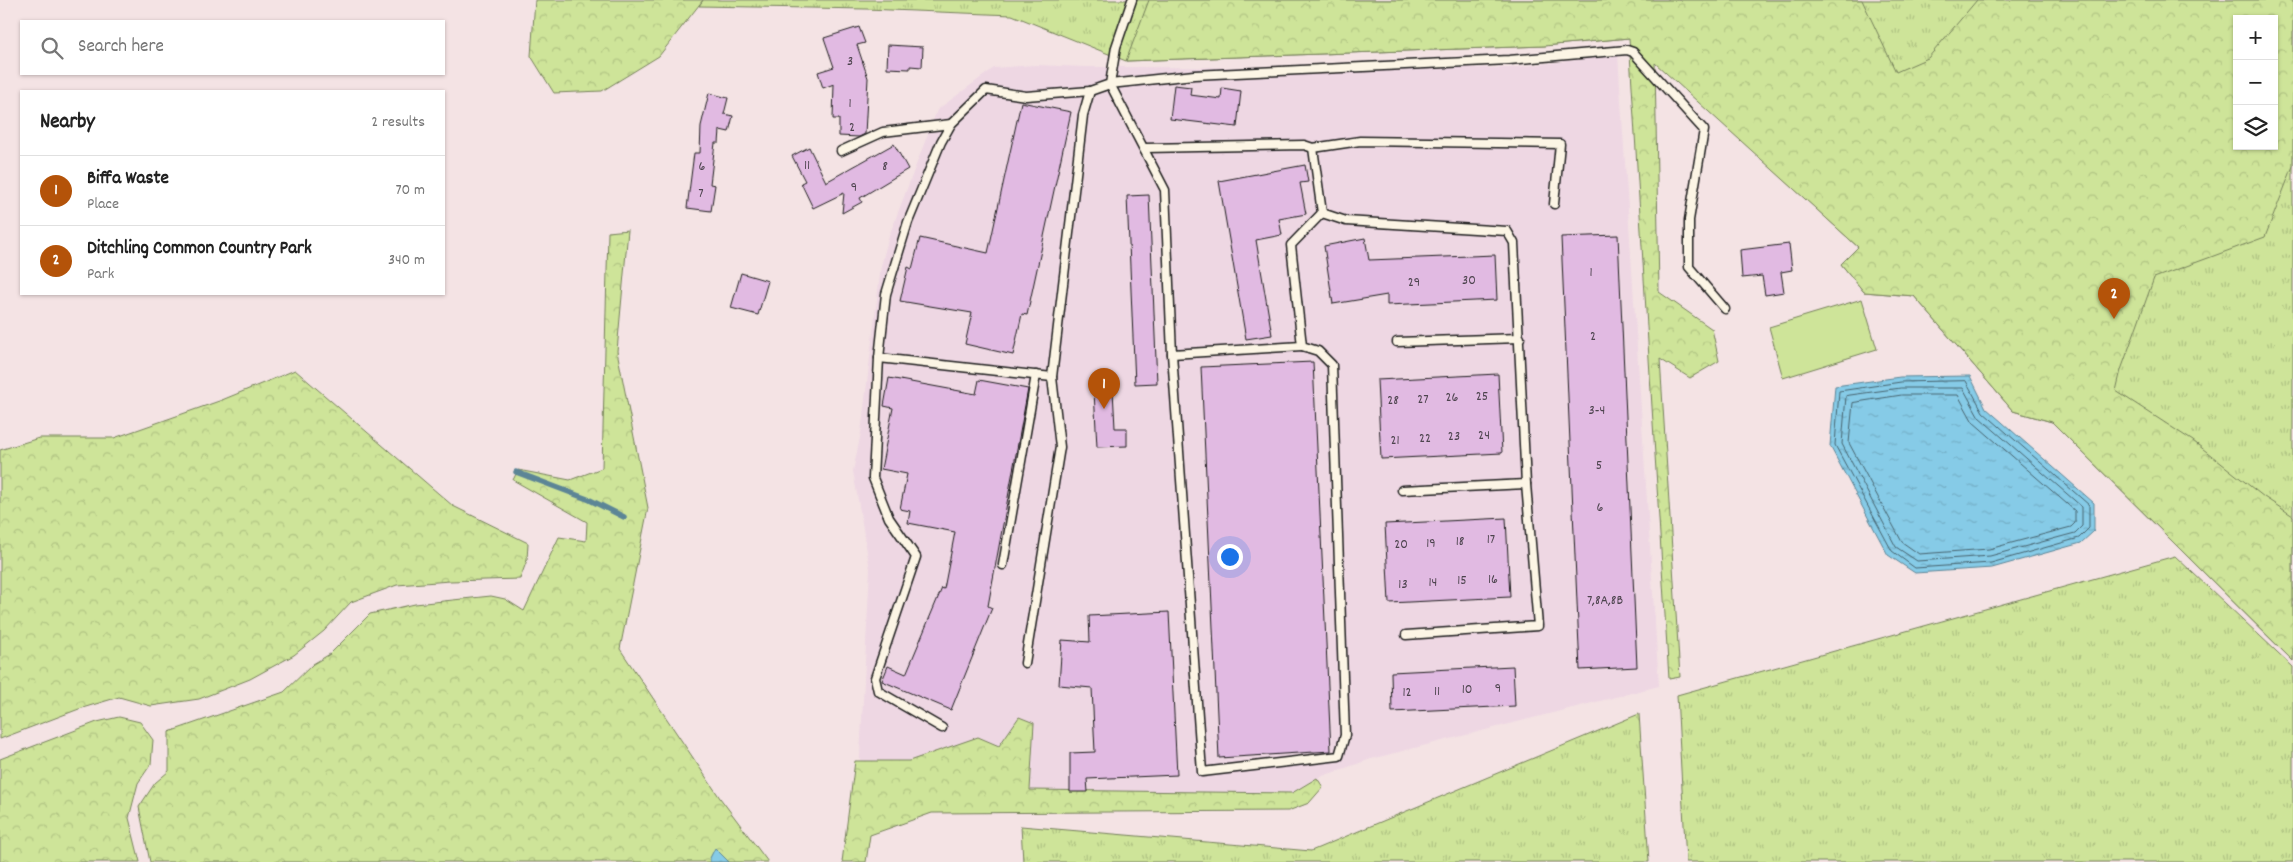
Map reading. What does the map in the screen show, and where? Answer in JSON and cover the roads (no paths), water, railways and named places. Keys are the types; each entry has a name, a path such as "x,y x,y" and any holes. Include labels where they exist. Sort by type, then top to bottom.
{"lane":[{"path":"1132,0 1116,47 1110,84 1166,190 1172,354 1202,772 1339,756 1345,735 1332,365 1318,351 1302,346 1172,354"},
{"path":"942,728 878,691 875,678 916,556 889,518 873,478 879,358 886,294 908,222 941,142 951,124 986,90 1026,96 1090,91 1110,84 1194,75 1509,60 1626,50 1633,52 1704,130 1689,220 1689,267 1725,309"},
{"path":"1025,663 1060,447 1052,377 1083,114 1090,91"},
{"path":"840,151 883,132 951,124"},
{"path":"1144,148 1304,145 1313,148 1360,141 1560,144 1554,204"},
{"path":"1313,148 1322,213"},
{"path":"1322,213 1346,221 1507,231 1514,243 1526,484 1538,626 1406,635"},
{"path":"1302,346 1291,245 1322,213"},
{"path":"1397,342 1520,338"},
{"path":"879,358 1052,377"},
{"path":"1003,565 1036,375"},
{"path":"1402,490 1526,484"}],"water":[{"path":"1970,376 1986,408 2094,503 2094,531 2081,543 1992,568 1915,573 1888,555 1830,446 1835,386 1900,377"},
{"path":"715,848 729,862 710,862"}],"waterway":[{"path":"516,472 590,500 624,517"}],"place":[{"name":"Ditchling Common Country Park","path":"2114,319"},
{"name":"Biffa Waste","path":"1104,409"}]}
